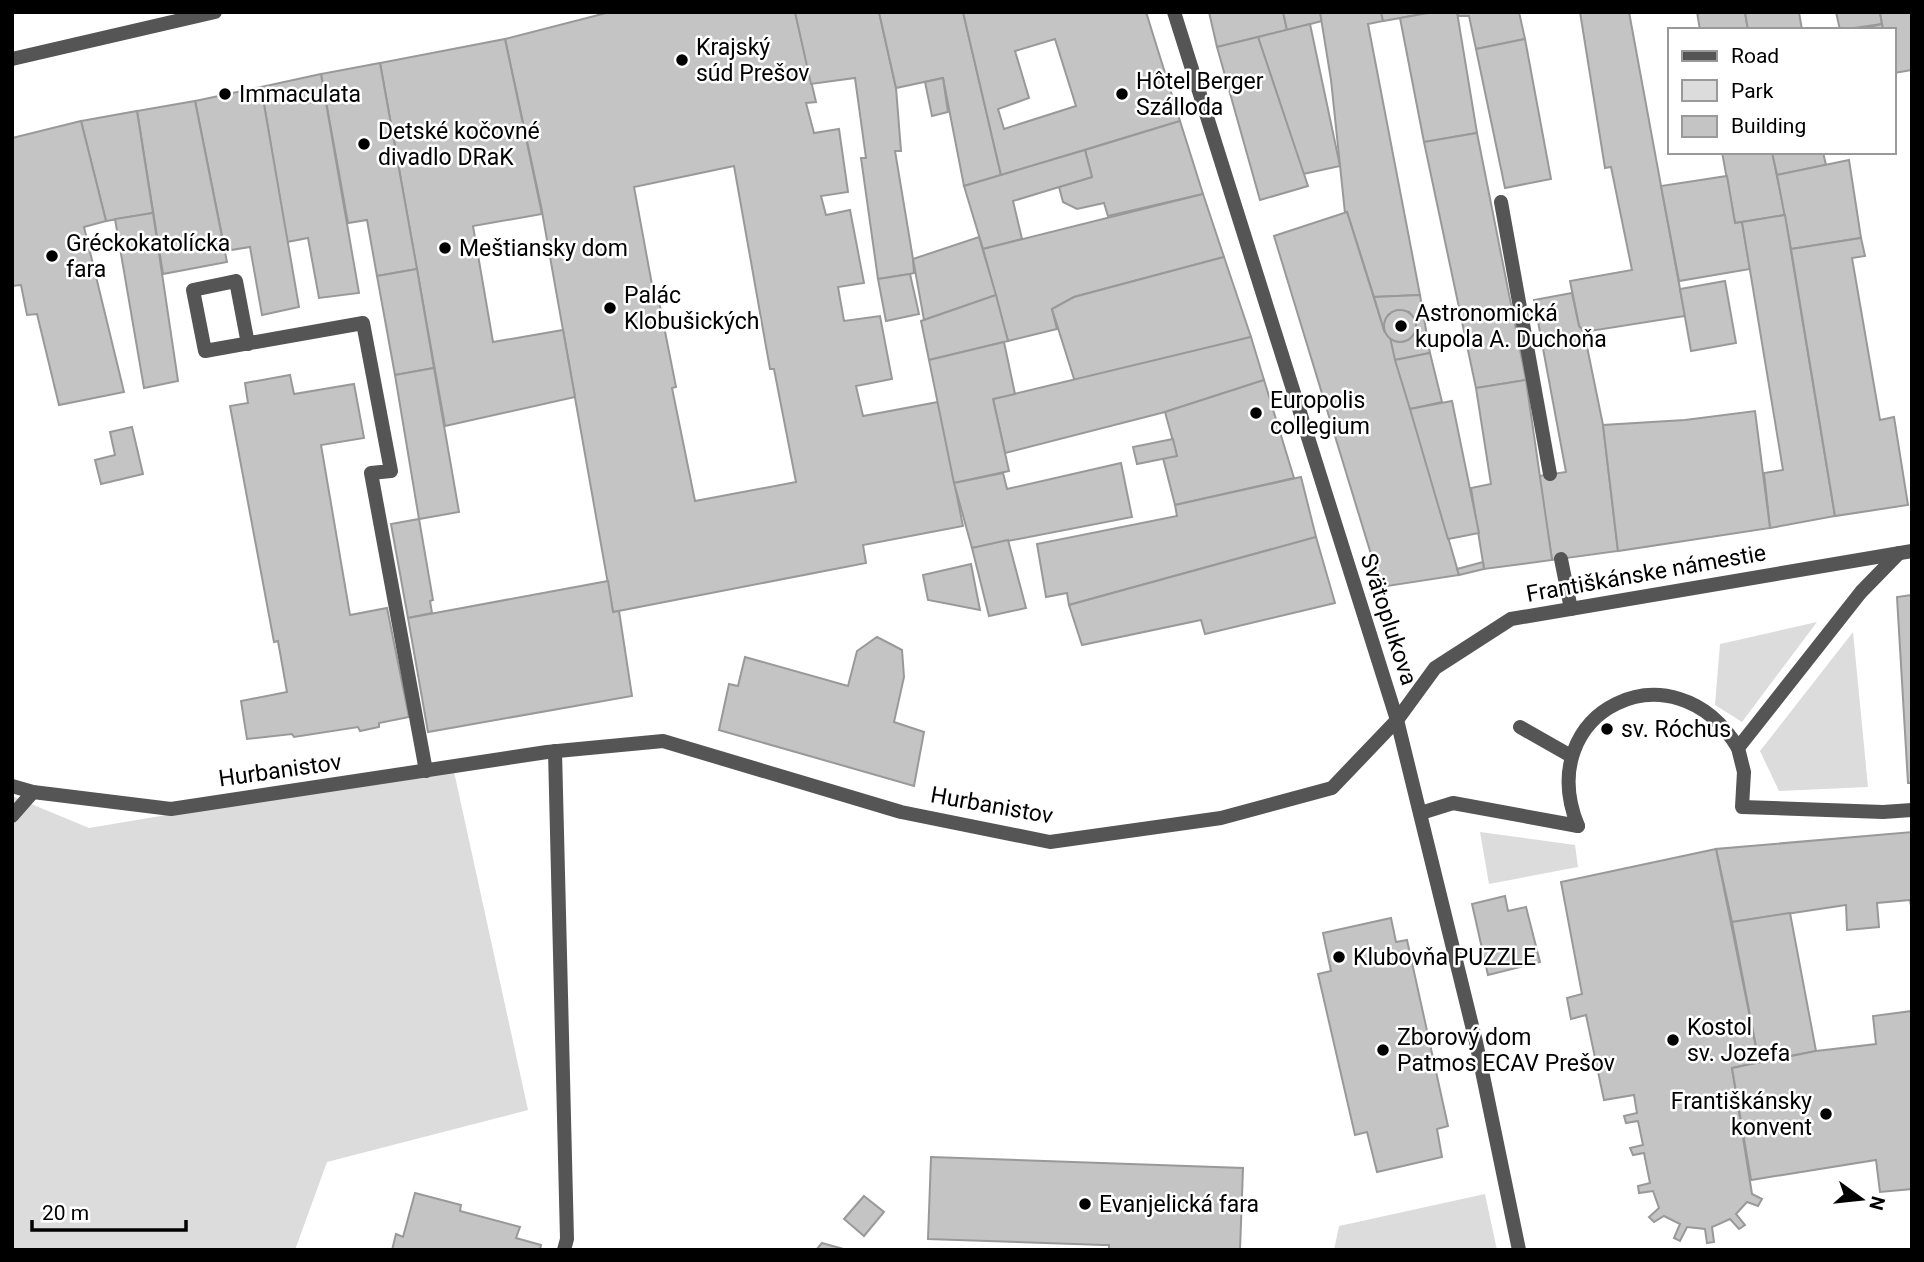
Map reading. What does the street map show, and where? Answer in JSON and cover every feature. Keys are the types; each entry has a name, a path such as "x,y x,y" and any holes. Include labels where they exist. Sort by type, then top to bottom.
{"street":[{"path":"12,59 215,12"},
{"name":"Svätoplukova","path":"1174,12 1397,720 1476,1042 1519,1250"},
{"path":"1501,202 1550,474"},
{"path":"248,344 236,281 193,290 205,351 248,344 363,323 391,471 371,473 426,771"},
{"name":"Františkánske námestie","path":"1397,720 1436,668 1511,619 1905,552"},
{"name":"Františkánske námestie","path":"1738,748 1861,592 1905,552"},
{"path":"1561,559 1571,609"},
{"path":"1421,813 1453,803 1578,826 1567,790 1571,756 1590,724 1606,709 1647,695 1675,696 1701,706 1725,727 1738,748 1744,772 1742,807 1883,812 1912,810"},
{"name":"Hurbanistov","path":"12,786 33,792 172,809 555,751 663,741 901,812 1050,842 1221,818 1332,788 1397,720"},
{"path":"1520,727 1571,756"},
{"path":"555,751 567,1239 564,1250"},
{"path":"12,816 33,792"}],"green space":[{"path":"1817,622 1742,722 1715,705 1720,644"},
{"path":"1853,632 1868,787 1779,791 1760,751"},
{"path":"453,767 528,1110 327,1162 295,1250 12,1250 12,796 89,828"},
{"path":"1480,832 1575,845 1578,867 1489,884"},
{"path":"1485,1194 1497,1250 1334,1250 1339,1226"}],"building":[{"name":"Palác Klobušických","path":"610,12 795,12 816,102 806,103 814,133 839,129 848,192 821,196 826,215 850,210 864,283 838,287 844,321 880,316 892,379 856,386 863,416 938,402 963,526 863,545 866,563 613,612 541,206 505,39","holes":["734,166 770,369 774,369 796,482 695,501 672,388 676,387 659,301 655,301 634,187"]},
{"path":"795,12 879,12 896,88 901,151 895,151 914,273 878,279 861,158 866,158 855,78 811,84"},
{"path":"879,12 963,12 1001,175 964,186 943,78 896,88"},
{"name":"Hôtel Berger Szálloda","path":"963,12 1146,12 1180,121 1001,175","holes":["1055,39 1076,106 1004,129 998,109 1029,98 1015,51"]},
{"path":"1209,12 1283,12 1287,30 1217,47"},
{"path":"1283,12 1320,12 1322,21 1287,30"},
{"path":"1320,12 1381,12 1383,21 1368,24 1420,295 1374,297 1347,212 1345,213 1331,80"},
{"path":"1381,12 1434,12 1383,21"},
{"path":"1434,12 1457,12 1477,133 1424,142 1400,18"},
{"path":"1457,12 1519,12 1525,39 1476,49 1469,16 1458,16"},
{"path":"1580,12 1629,12 1685,316 1584,332 1579,326 1570,281 1632,270 1611,167 1605,168"},
{"path":"1697,12 1745,12 1748,28 1700,28"},
{"path":"1745,12 1799,12 1802,28 1748,28"},
{"path":"1836,12 1880,12 1882,24 1840,28"},
{"path":"1880,12 1912,12 1912,70 1896,73 1896,28 1883,28"},
{"path":"1310,24 1340,166 1303,174 1258,37"},
{"path":"1882,24 1883,28 1864,28"},
{"path":"1258,37 1308,186 1260,200 1217,47"},
{"name":"Meštiansky dom","path":"505,39 542,214 473,226 493,342 563,330 575,397 445,426 380,63"},
{"path":"1525,39 1551,179 1505,188 1476,49"},
{"name":"Detské kočovné divadlo DRaK","path":"380,63 417,269 377,276 367,220 348,223 321,74"},
{"path":"321,74 359,293 319,298 308,238 287,242 261,87"},
{"path":"943,78 948,112 932,116 925,82"},
{"path":"261,87 299,307 262,315 250,247 225,251 195,101"},
{"path":"195,101 227,262 163,274 137,111"},
{"path":"137,111 153,213 106,221 81,121"},
{"name":"Gréckokatolícka fara","path":"81,121 106,221 84,227 124,392 59,405 37,314 27,315 21,285 12,286 12,138"},
{"path":"1180,121 1203,194 1108,216 1104,203 1077,209 1063,202 1059,187 1092,177 1085,150"},
{"path":"1477,133 1526,380 1476,388 1424,142"},
{"path":"1085,150 1092,177 1013,201 1022,239 983,249 964,186"},
{"path":"1722,154 1772,154 1785,215 1735,223"},
{"path":"1772,154 1823,154 1826,165 1777,175"},
{"path":"1849,160 1861,238 1791,249 1777,175"},
{"path":"1727,176 1735,223 1742,222 1750,269 1679,281 1661,186"},
{"path":"1203,194 1224,257 1074,297 1052,309 1057,329 1008,341 983,249"},
{"path":"1347,212 1384,330 1390,337 1459,575 1381,587 1274,236"},
{"path":"153,213 178,381 144,388 115,219"},
{"path":"1785,215 1835,516 1770,528 1764,473 1783,470 1742,222"},
{"path":"979,237 996,295 924,320 913,259"},
{"path":"1861,238 1865,256 1852,258 1880,420 1894,417 1908,505 1835,516 1791,249"},
{"path":"1224,257 1251,337 1075,382 1052,309 1074,297"},
{"path":"417,269 434,368 395,375 377,276"},
{"path":"910,274 919,314 886,321 878,279"},
{"path":"1725,281 1736,343 1691,351 1680,289"},
{"path":"1572,293 1579,326 1584,332 1603,425 1618,551 1552,560 1539,476 1566,472 1534,300"},
{"path":"996,295 1008,341 929,360 921,321"},
{"path":"1420,295 1430,353 1395,360 1390,337 1397,341 1408,340 1415,333 1416,322 1409,312 1397,310 1388,315 1384,330 1374,297"},
{"name":"Astronomická kupola A. Duchoňa","path":"1400,310 1411,315 1416,326 1411,337 1400,342 1389,337 1384,326 1389,315"},
{"path":"1251,337 1264,380 1165,412 1005,453 993,399"},
{"path":"1004,342 1015,394 993,399 1009,471 954,483 929,360"},
{"path":"1430,353 1442,402 1410,409 1395,360"},
{"path":"434,368 459,512 419,519 395,375"},
{"path":"290,375 294,394 354,384 364,438 321,445 350,615 387,608 409,717 379,723 379,727 360,731 358,727 294,737 292,734 247,739 241,701 287,692 278,641 274,642 230,406 248,403 245,383"},
{"path":"1264,380 1294,478 1175,505 1163,458 1177,456 1165,412"},
{"path":"1526,380 1552,560 1484,569 1471,488 1491,484 1476,388"},
{"path":"1452,401 1479,533 1448,539 1410,409"},
{"path":"1755,411 1770,528 1618,551 1603,425 1685,420"},
{"path":"132,427 143,474 101,484 95,460 115,455 110,432"},
{"path":"1173,439 1177,456 1137,464 1133,447"},
{"path":"1121,463 1132,517 972,548 954,483 1003,473 1007,489"},
{"path":"1301,477 1316,537 1069,605 1067,593 1046,597 1037,544 1177,516 1175,505"},
{"path":"419,519 433,600 430,601 432,613 408,618 391,524"},
{"path":"1316,537 1335,603 1205,634 1201,620 1082,645 1069,605"},
{"path":"1008,540 1026,608 989,616 972,548"},
{"path":"1483,562 1484,569 1459,575 1457,569"},
{"path":"971,564 980,610 928,600 923,575"},
{"path":"608,581 613,612 619,611 632,696 428,732 408,618"},
{"path":"1912,595 1912,783 1908,783 1897,597"},
{"path":"877,637 902,650 904,677 894,722 924,732 914,786 719,730 729,684 738,686 745,657 848,686 857,651"},
{"path":"1912,832 1912,912 1910,900 1877,903 1879,927 1847,930 1846,905 1732,922 1716,849"},
{"name":"Kostol sv. Jozefa","path":"1716,849 1759,1062 1732,1068 1752,1194 1762,1199 1758,1206 1747,1202 1736,1214 1745,1225 1739,1229 1730,1219 1712,1227 1714,1242 1707,1243 1705,1229 1687,1227 1680,1241 1674,1238 1680,1224 1664,1216 1654,1222 1649,1217 1659,1208 1653,1191 1639,1193 1638,1186 1650,1183 1644,1153 1633,1155 1630,1148 1643,1145 1638,1121 1626,1123 1624,1116 1637,1113 1634,1095 1604,1100 1586,1015 1571,1019 1567,998 1582,994 1561,882"},
{"path":"1505,896 1508,911 1526,907 1540,962 1488,975 1472,904"},
{"path":"1790,913 1816,1051 1759,1062 1732,922"},
{"name":"Zborový dom Patmos ECAV Prešov","path":"1391,918 1396,942 1407,940 1448,1126 1437,1129 1442,1157 1377,1172 1367,1132 1355,1135 1318,974 1331,971 1323,933"},
{"name":"Františkánsky konvent","path":"1912,1011 1912,1189 1880,1192 1876,1160 1751,1180 1732,1068 1816,1051 1876,1044 1873,1016"},
{"name":"Evanjelická fara","path":"931,1157 1243,1168 1240,1250 1109,1250 1109,1245 928,1239"},
{"path":"415,1193 461,1205 460,1211 520,1227 516,1238 541,1245 540,1250 392,1250 396,1234 403,1237"},
{"path":"864,1196 884,1212 864,1236 844,1219"},
{"path":"822,1243 847,1250 816,1250"}],"place":[{"name":"Krajský súd Prešov","path":"682,60"},
{"name":"Immaculata","path":"225,94"},
{"name":"Hôtel Berger Szálloda","path":"1122,94"},
{"name":"Detské kočovné divadlo DRaK","path":"364,144"},
{"name":"Meštiansky dom","path":"445,248"},
{"name":"Gréckokatolícka fara","path":"52,256"},
{"name":"Palác Klobušických","path":"610,308"},
{"name":"Astronomická kupola A. Duchoňa","path":"1401,326"},
{"name":"Europolis collegium","path":"1256,413"},
{"name":"sv. Róchus","path":"1607,729"},
{"name":"Klubovňa PUZZLE","path":"1339,957"},
{"name":"Kostol sv. Jozefa","path":"1673,1040"},
{"name":"Zborový dom Patmos ECAV Prešov","path":"1383,1050"},
{"name":"Františkánsky konvent","path":"1826,1114"},
{"name":"Evanjelická fara","path":"1085,1204"}]}
